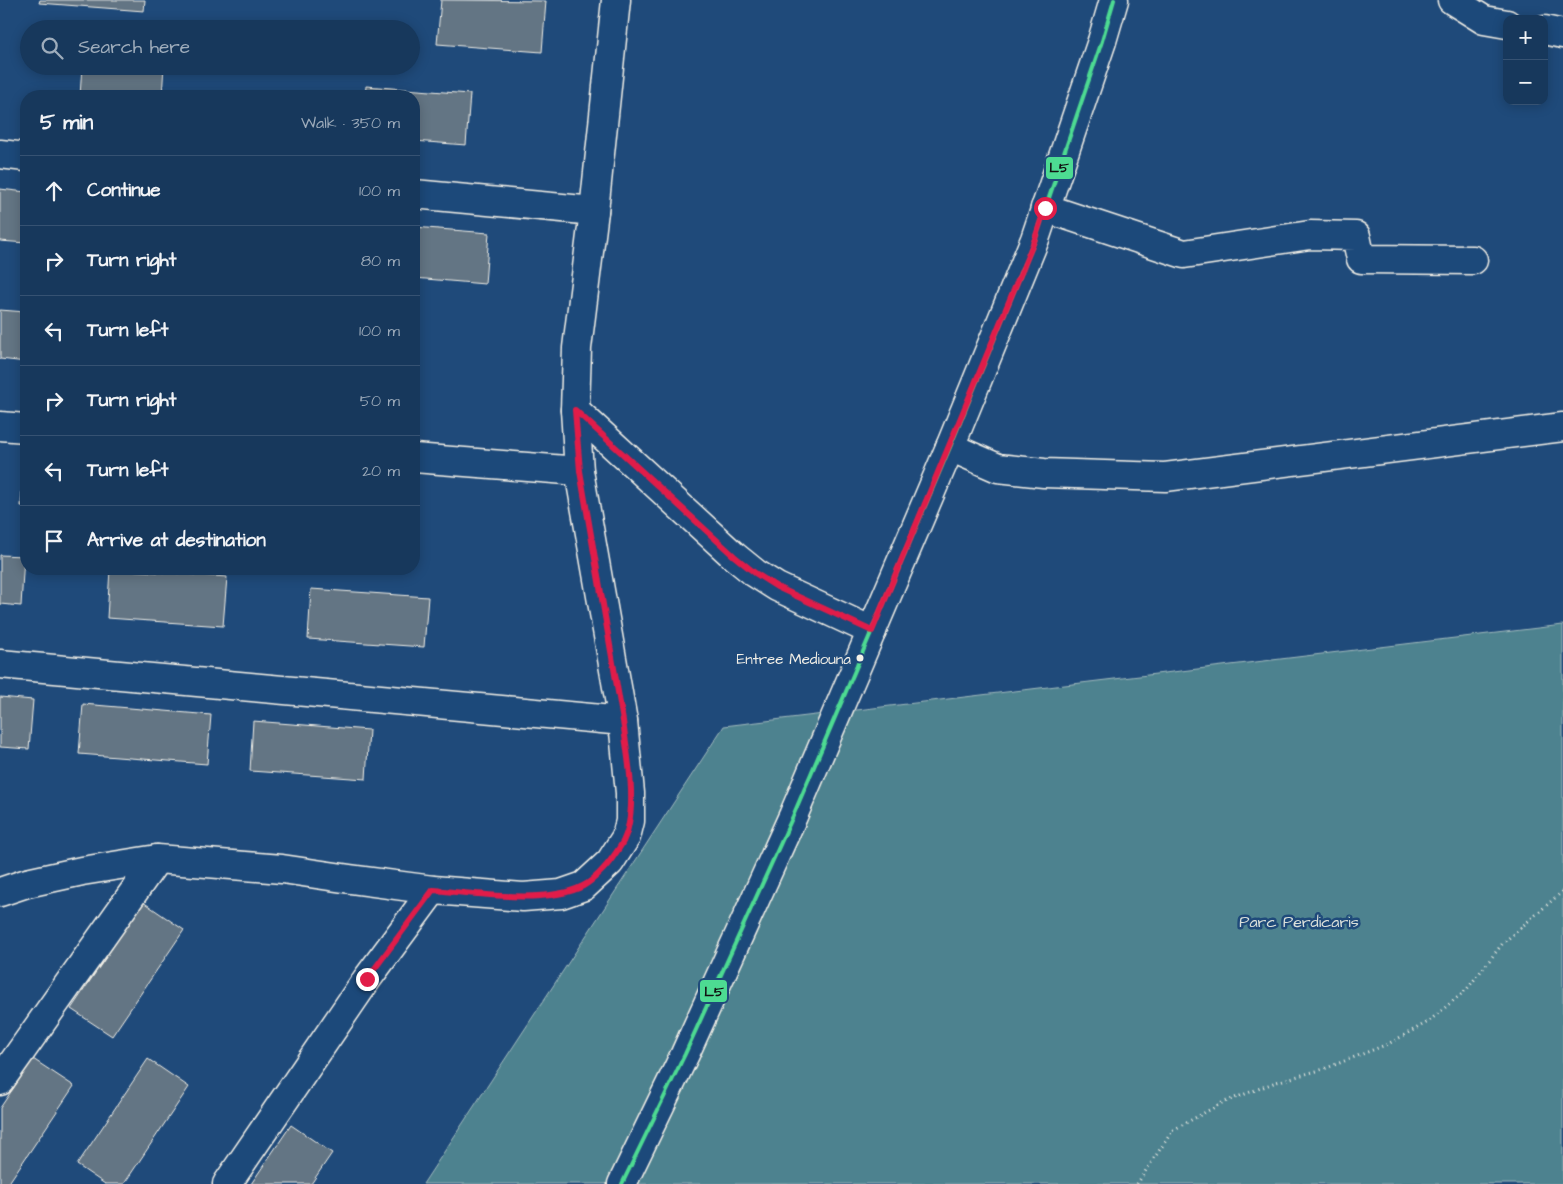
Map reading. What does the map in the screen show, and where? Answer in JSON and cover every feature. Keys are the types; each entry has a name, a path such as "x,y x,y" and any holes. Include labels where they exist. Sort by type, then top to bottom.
{"street":[{"path":"0,892 27,883 82,871 157,859 282,868 433,890 524,897 561,894 584,886 610,862 626,837 630,821 630,793 623,721 580,471 575,410 577,348 594,211 616,0"},
{"path":"622,1184 689,1046 789,824 950,447 1035,239 1114,0"},
{"path":"1452,0 1484,20 1503,23"},
{"path":"1548,31 1563,34"},
{"path":"0,154 20,156"},
{"path":"420,195 594,211"},
{"path":"1045,208 1184,254 1310,235 1356,236 1361,259 1473,260"},
{"path":"575,410 755,573 777,587 872,631"},
{"path":"0,426 20,428"},
{"path":"950,447 998,468 1044,473 1166,477 1563,427"},
{"path":"420,458 580,471"},
{"path":"0,664 623,721"},
{"path":"0,1081 157,859"},
{"path":"227,1184 367,979 433,890"}],"path":[{"path":"1137,1184 1173,1130 1222,1104 1276,1082 1324,1069 1379,1047 1428,1022 1467,989 1503,943 1563,891"}],"green space":[{"name":"Parc Perdicaris","path":"1563,625 1563,1184 423,1184 724,726"}],"building":[{"path":"40,0 145,0 144,11 39,3"},
{"path":"441,0 546,1 542,52 437,44"},
{"path":"81,75 163,75 162,90 80,90"},
{"path":"366,86 418,90 366,90"},
{"path":"420,90 470,94 466,145 420,141"},
{"path":"0,189 20,191 20,243 0,241"},
{"path":"420,227 489,233 485,284 420,279"},
{"path":"0,310 20,312 20,361 0,359"},
{"path":"0,555 20,556 20,575 23,575 21,606 0,604"},
{"path":"110,575 198,575 227,577 223,626 107,618"},
{"path":"311,589 428,597 424,647 308,639"},
{"path":"0,697 33,700 29,749 0,747"},
{"path":"83,704 211,715 207,764 79,754"},
{"path":"253,721 369,730 366,779 250,771"},
{"path":"143,902 184,930 112,1036 71,1009"},
{"path":"33,1059 74,1086 8,1184 0,1184 0,1108"},
{"path":"148,1059 189,1087 124,1184 105,1184 77,1165"},
{"path":"291,1125 332,1153 311,1184 251,1184"}],"transit line":[{"name":"L5","path":"622,1184 685,1054 793,816 950,447 1035,239 1114,0"}],"place":[{"name":"Entree Mediouna","path":"860,658"}],"route":[{"path":"367,979 433,890 524,897 561,894 584,886 598,874 610,862 626,837 630,821 628,757 580,471 575,410 755,573 777,587 872,631 950,447 1035,239 1045,208"}]}
